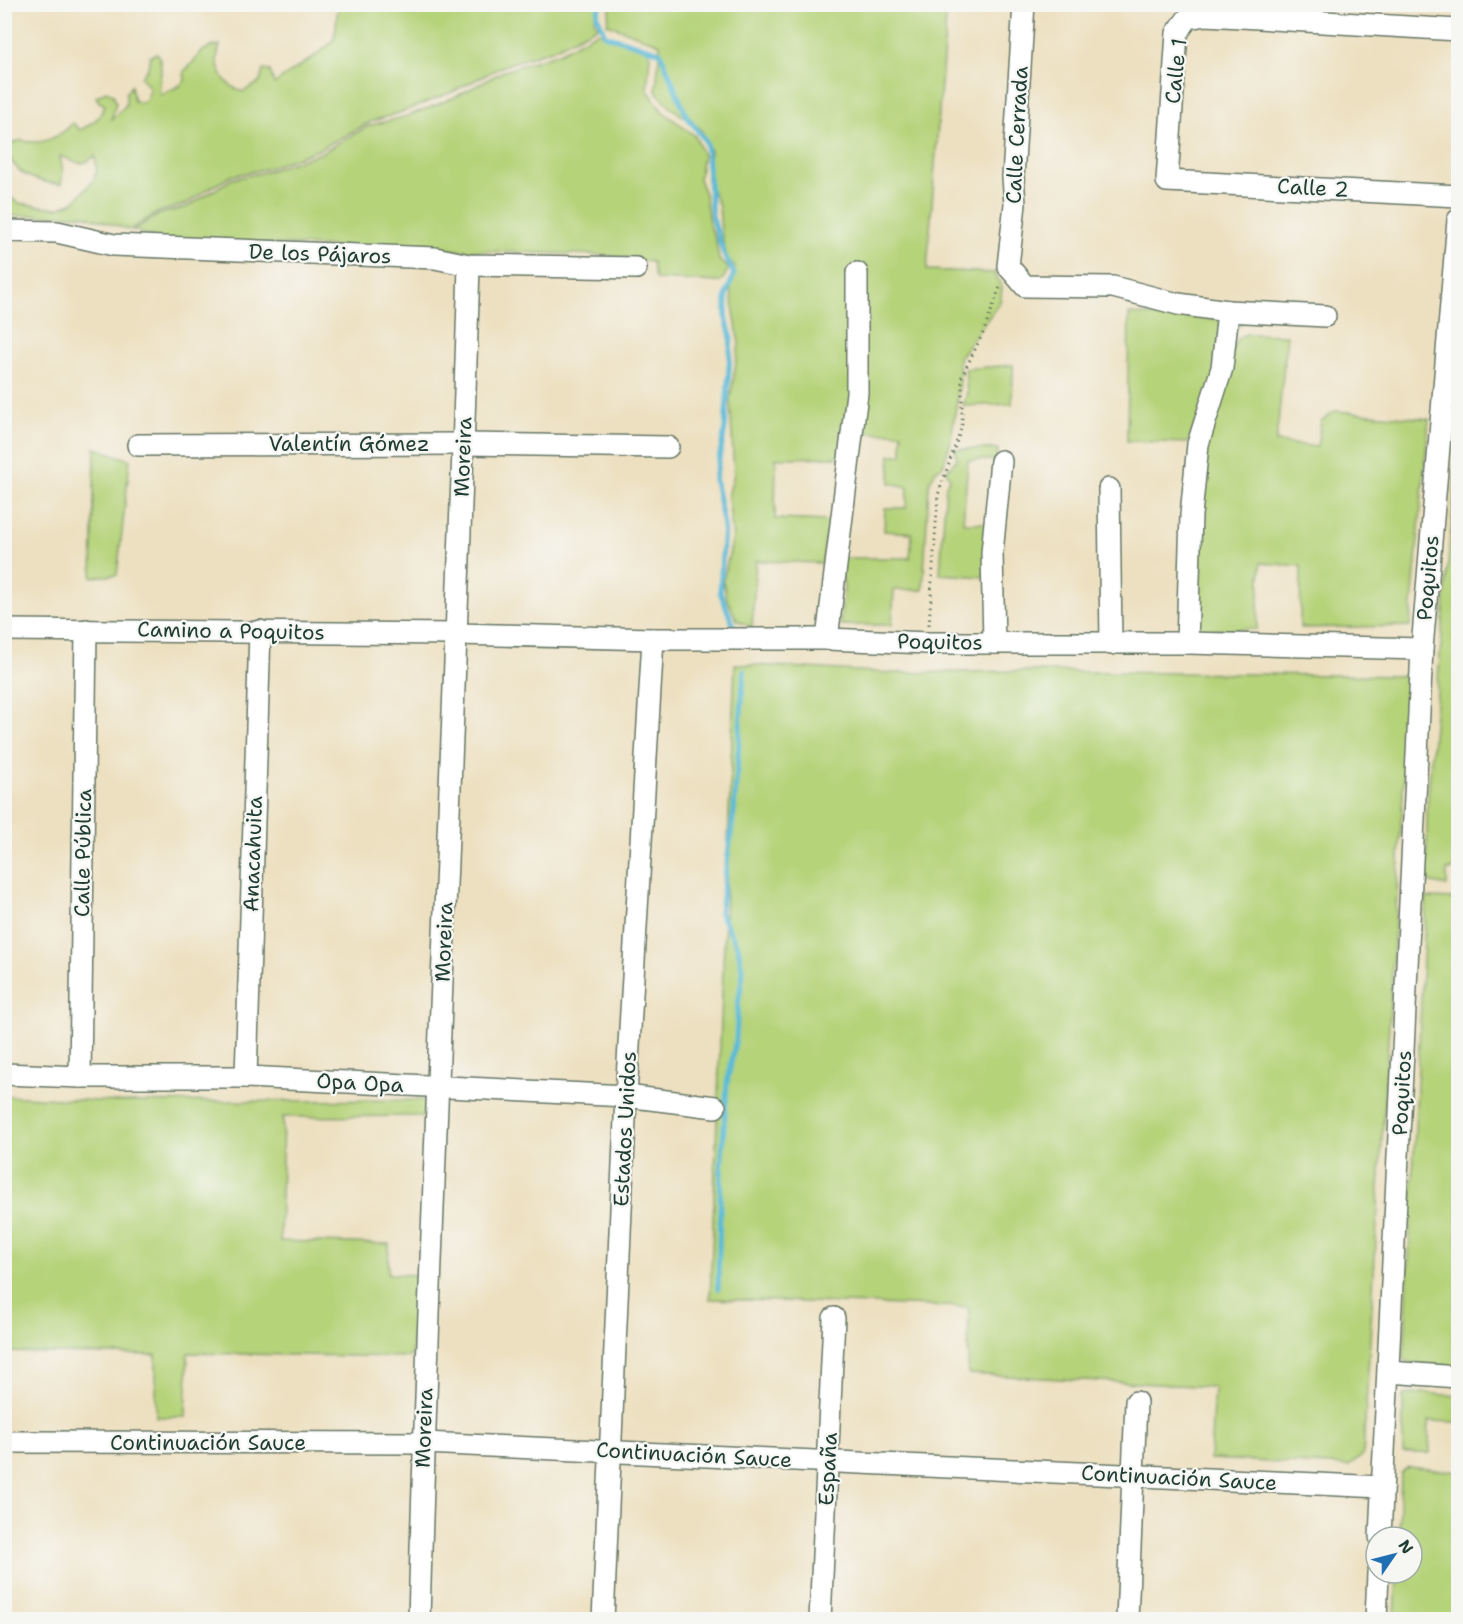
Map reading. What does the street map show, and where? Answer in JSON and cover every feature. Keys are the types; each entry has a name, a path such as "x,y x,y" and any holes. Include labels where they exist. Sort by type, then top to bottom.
{"street":[{"name":"Calle Cerrada","path":"1008,266 1015,204 1013,177 1024,4"},
{"name":"Calle 1","path":"1167,181 1177,33 1188,18 1206,15 1458,30"},
{"name":"Calle 2","path":"1167,181 1458,196"},
{"name":"Poquitos","path":"1380,1525 1422,648 1458,220"},
{"name":"De los Pájaros","path":"4,231 57,232 114,245 435,258 469,265 636,268"},
{"name":"Moreira","path":"419,1620 469,265"},
{"path":"1008,266 1025,286 1113,287 1178,304 1228,311 1325,316"},
{"path":"827,639 857,393 857,273"},
{"path":"1187,643 1191,515 1198,444 1222,368 1228,311"},
{"name":"Valentín Gómez","path":"138,445 464,444 668,447"},
{"path":"994,643 992,553 1001,461"},
{"path":"1110,489 1111,644"},
{"name":"Camino a Poquitos","path":"4,630 457,634"},
{"name":"Calle Pública","path":"80,1077 86,630"},
{"name":"Anacahuita","path":"246,1077 260,632"},
{"name":"Poquitos","path":"457,634 653,639 827,639 928,643 1187,643 1422,648"},
{"name":"Estados Unidos","path":"603,1620 626,1096 653,639"},
{"name":"Opa Opa","path":"4,1074 80,1077 246,1077 626,1096 715,1107"},
{"name":"España","path":"820,1620 834,1318"},
{"path":"1389,1372 1458,1377"},
{"path":"1127,1620 1136,1402"},
{"name":"Continuación Sauce","path":"4,1442 424,1443 1382,1487"},
{"path":"1376,1620 1377,1585"}],"path":[{"path":"928,643 938,495 962,426 962,376 984,330 1008,266"}],"green space":[{"path":"339,4 600,5 594,21 599,26 554,49 503,66 452,92 370,122 318,150 265,169 231,176 186,204 159,212 130,230 84,215 5,216 5,194 19,203 58,208 74,202 93,181 97,171 95,156 81,163 60,156 63,172 61,184 42,181 19,170 8,156 5,146 21,140 35,142 49,139 62,133 73,123 80,130 101,114 105,105 96,97 106,91 113,94 116,103 111,120 126,105 126,93 131,86 134,101 141,103 147,99 150,88 141,77 148,68 150,56 157,53 161,68 160,95 185,81 184,71 201,52 220,45 218,67 230,85 243,92 260,82 263,70 270,71 274,84 331,43 335,34"},
{"path":"611,5 947,5 927,270 995,273 1002,288 1000,302 959,358 960,382 950,444 943,466 936,470 929,484 923,590 894,590 892,625 840,625 844,588 842,574 843,558 910,558 912,533 884,531 885,508 906,508 908,487 890,483 890,455 902,455 902,433 859,433 842,457 776,458 775,519 830,521 822,563 756,561 752,628 737,620 727,600 723,581 733,538 728,496 734,474 730,399 739,344 730,285 735,267 727,259 719,206 707,179 710,151 701,129 670,107 656,91 660,44 607,24"},
{"path":"597,32 647,47 650,55 647,89 662,111 695,136 703,155 699,179 705,194 709,223 716,241 719,260 729,268 719,282 655,279 652,262 604,255 164,241 133,230 160,214 187,207 232,179 265,172 321,153 368,126 431,107 502,72 559,53"},
{"path":"1129,314 1246,321 1234,329 1188,443 1127,441"},
{"path":"1247,334 1287,335 1276,442 1317,447 1321,421 1335,411 1429,419 1410,626 1300,628 1301,566 1261,563 1257,629 1205,630 1197,626 1205,424 1233,348 1239,337"},
{"path":"1013,365 1012,404 963,406 967,393 965,369"},
{"path":"95,448 130,460 117,575 92,577"},
{"path":"1458,448 1458,870 1447,870 1447,886 1427,882 1427,807"},
{"path":"955,449 998,449 996,460 968,460 963,523 991,523 984,577 940,574 946,485 950,478 946,471 957,459"},
{"path":"735,664 893,673 1028,671 1410,676 1363,1455 1349,1466 1210,1459 1214,1387 968,1374 969,1307 710,1299"},
{"path":"1426,898 1458,899 1458,1366 1413,1364 1404,1360"},
{"path":"4,1096 118,1102 428,1100 427,1116 283,1117 280,1241 389,1244 388,1274 417,1275 411,1357 188,1353 186,1417 156,1417 156,1355 5,1352"},
{"path":"1424,1393 1458,1396 1458,1422 1428,1421 1430,1453 1403,1453 1403,1395"},
{"path":"1408,1467 1458,1472 1458,1619 1395,1619 1396,1585 1424,1585 1424,1525 1399,1525 1401,1473"}],"waterway":[{"path":"600,4 597,15 605,35 660,52 686,115 706,142 712,216 723,252 734,274 726,295 726,318 731,337 725,429 715,479 724,526 720,592 737,634"},
{"path":"718,1289 721,1171 727,1083 736,1039 743,974 738,947 720,913 734,812 744,671"}]}
